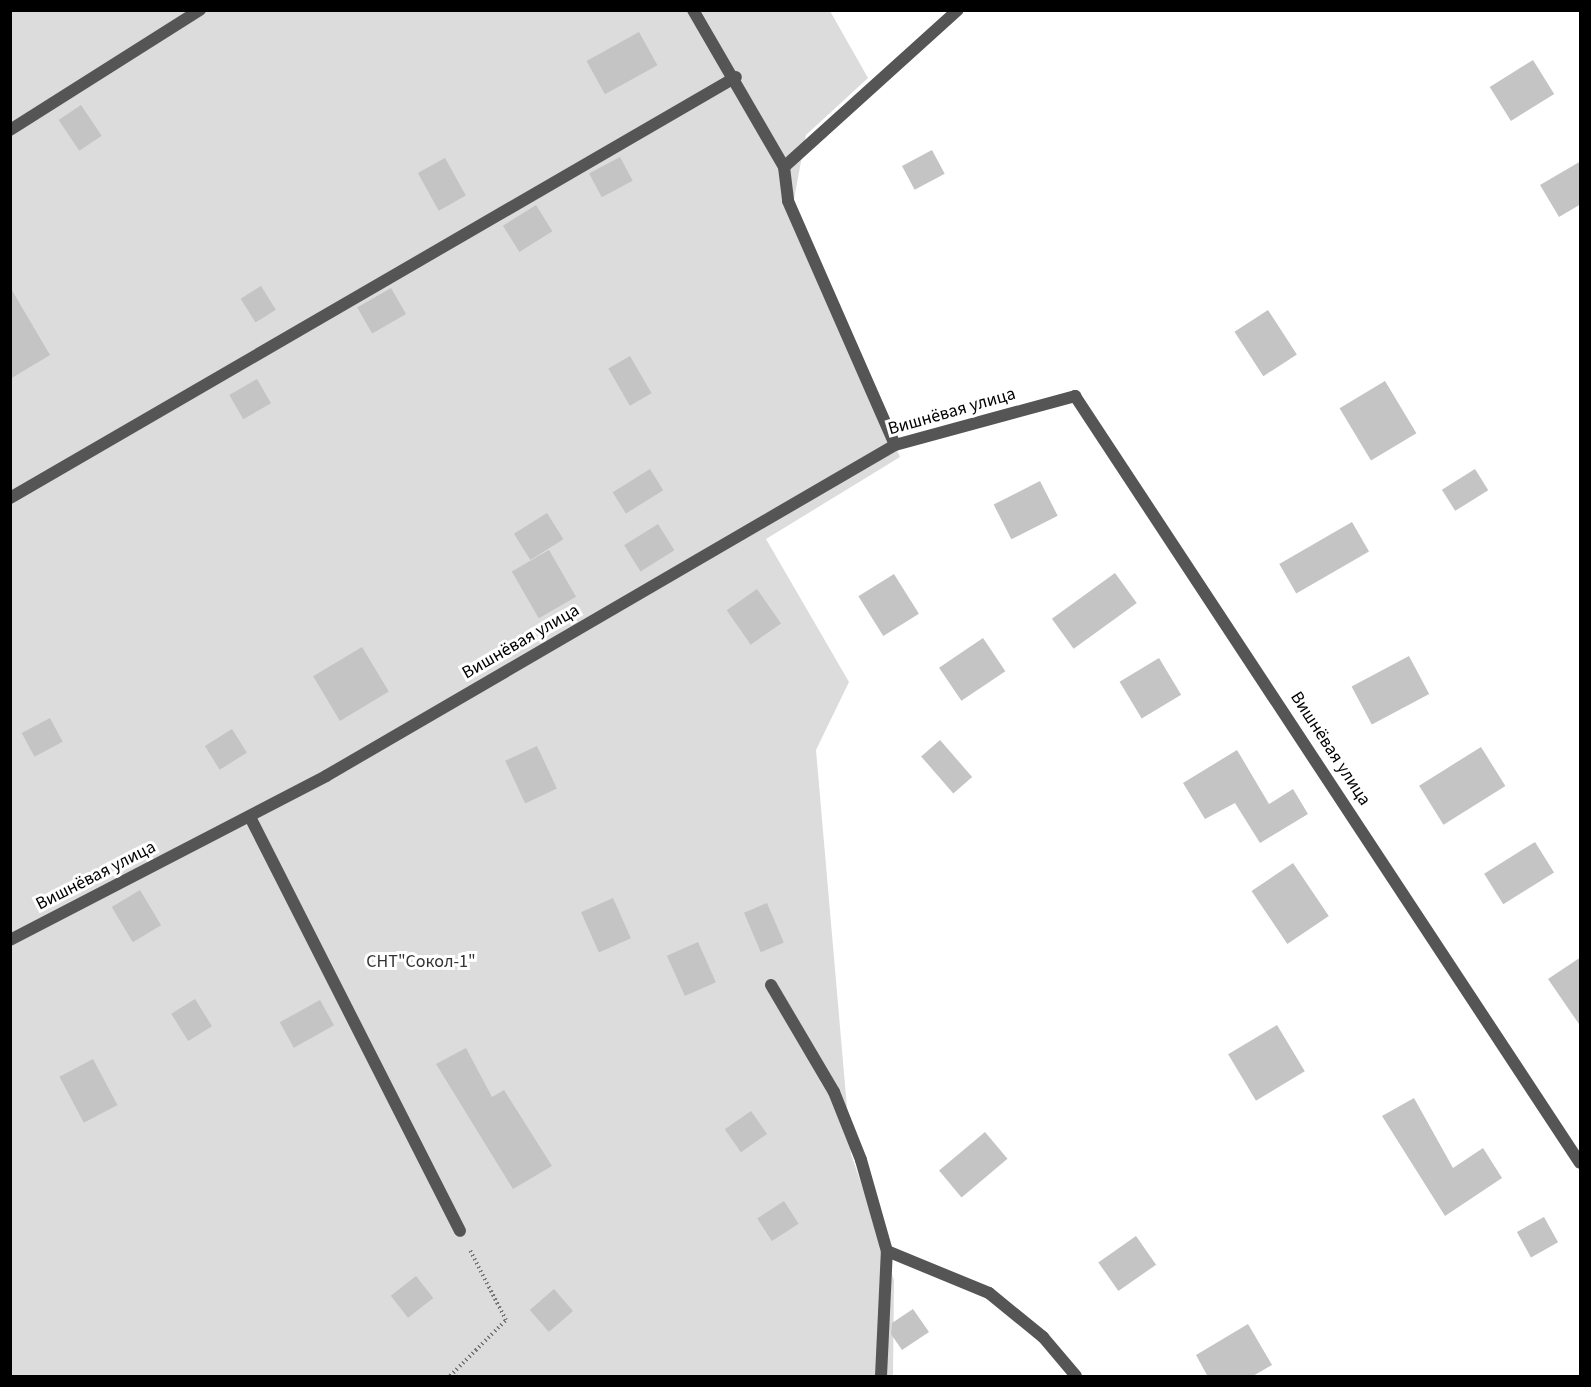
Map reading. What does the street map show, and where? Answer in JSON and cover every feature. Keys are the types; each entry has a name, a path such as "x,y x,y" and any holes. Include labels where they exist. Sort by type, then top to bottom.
{"street":[{"path":"10,130 200,10"},
{"path":"693,10 736,77 784,166 788,201 895,445"},
{"path":"784,166 958,10"},
{"path":"10,498 736,77"},
{"name":"Вишнёвая улица","path":"10,940 250,817 895,445 1075,396 1581,1163"},
{"path":"250,817 460,1231"},
{"path":"771,985 834,1092 861,1160 887,1251 881,1377"},
{"path":"887,1251 989,1293 1043,1336 1076,1377"}],"path":[{"path":"450,1377 506,1320 460,1231"}],"green space":[{"name":"СНТ\"Сокол-1\"","path":"10,11 830,11 868,78 806,135 792,210 900,457 766,539 849,682 816,750 851,1154 894,1280 893,1376 11,1376"}],"building":[{"path":"639,32 657,65 605,94 587,61"},
{"path":"1533,60 1554,94 1511,121 1490,87"},
{"path":"81,105 102,136 79,151 59,120"},
{"path":"932,150 945,174 915,190 902,166"},
{"path":"620,157 633,181 602,197 589,173"},
{"path":"445,158 466,196 439,211 418,173"},
{"path":"1581,161 1581,204 1559,217 1540,185"},
{"path":"536,205 552,231 519,252 503,226"},
{"path":"261,286 276,310 255,322 241,299"},
{"path":"10,287 50,355 10,379"},
{"path":"391,288 406,314 372,333 357,308"},
{"path":"1268,310 1297,354 1263,376 1234,332"},
{"path":"630,356 652,393 630,406 608,368"},
{"path":"257,379 271,403 243,419 229,395"},
{"path":"1385,381 1416,433 1371,461 1340,408"},
{"path":"650,469 663,490 626,514 613,492"},
{"path":"1475,469 1488,490 1455,511 1442,490"},
{"path":"1040,481 1058,516 1011,539 994,505"},
{"path":"547,513 563,539 530,560 514,534"},
{"path":"1352,522 1369,551 1296,593 1279,564"},
{"path":"658,524 674,550 641,571 624,545"},
{"path":"549,550 576,597 539,618 512,572"},
{"path":"1115,573 1137,603 1074,649 1052,619"},
{"path":"894,574 919,614 883,636 858,596"},
{"path":"757,589 781,623 751,645 727,610"},
{"path":"983,638 1005,671 961,701 939,668"},
{"path":"362,647 389,692 340,721 313,676"},
{"path":"1409,656 1429,694 1372,724 1352,687"},
{"path":"1159,658 1181,695 1142,719 1120,682"},
{"path":"50,718 63,742 34,757 22,733"},
{"path":"232,729 247,753 220,770 205,746"},
{"path":"940,740 972,777 953,793 921,756"},
{"path":"537,746 557,789 525,803 505,761"},
{"path":"1481,747 1505,786 1443,825 1419,786"},
{"path":"1237,750 1269,804 1293,789 1308,814 1260,843 1235,803 1205,819 1183,783"},
{"path":"1535,842 1554,873 1503,904 1484,874"},
{"path":"1293,863 1329,916 1287,944 1252,891"},
{"path":"140,890 161,925 133,942 112,907"},
{"path":"613,898 631,938 599,952 581,912"},
{"path":"767,903 784,943 761,952 744,913"},
{"path":"698,942 716,982 685,996 667,956"},
{"path":"1581,957 1581,1027 1548,979"},
{"path":"195,999 212,1026 188,1041 171,1014"},
{"path":"320,1000 334,1025 294,1048 280,1022"},
{"path":"1277,1025 1305,1071 1256,1101 1228,1054"},
{"path":"466,1048 492,1097 504,1090 552,1166 513,1189 436,1064"},
{"path":"93,1059 117,1105 84,1123 59,1077"},
{"path":"1414,1098 1453,1168 1483,1148 1502,1178 1445,1216 1382,1116"},
{"path":"751,1111 767,1134 741,1152 725,1129"},
{"path":"985,1132 1007,1159 962,1197 939,1171"},
{"path":"784,1201 799,1224 772,1241 757,1218"},
{"path":"1544,1217 1558,1242 1531,1257 1517,1232"},
{"path":"1136,1236 1156,1265 1118,1291 1098,1262"},
{"path":"416,1276 433,1298 408,1318 391,1296"},
{"path":"554,1289 573,1311 549,1332 530,1310"},
{"path":"913,1309 929,1332 902,1350 891,1334 892,1323"},
{"path":"1248,1324 1272,1365 1251,1377 1208,1377 1196,1355"}]}
